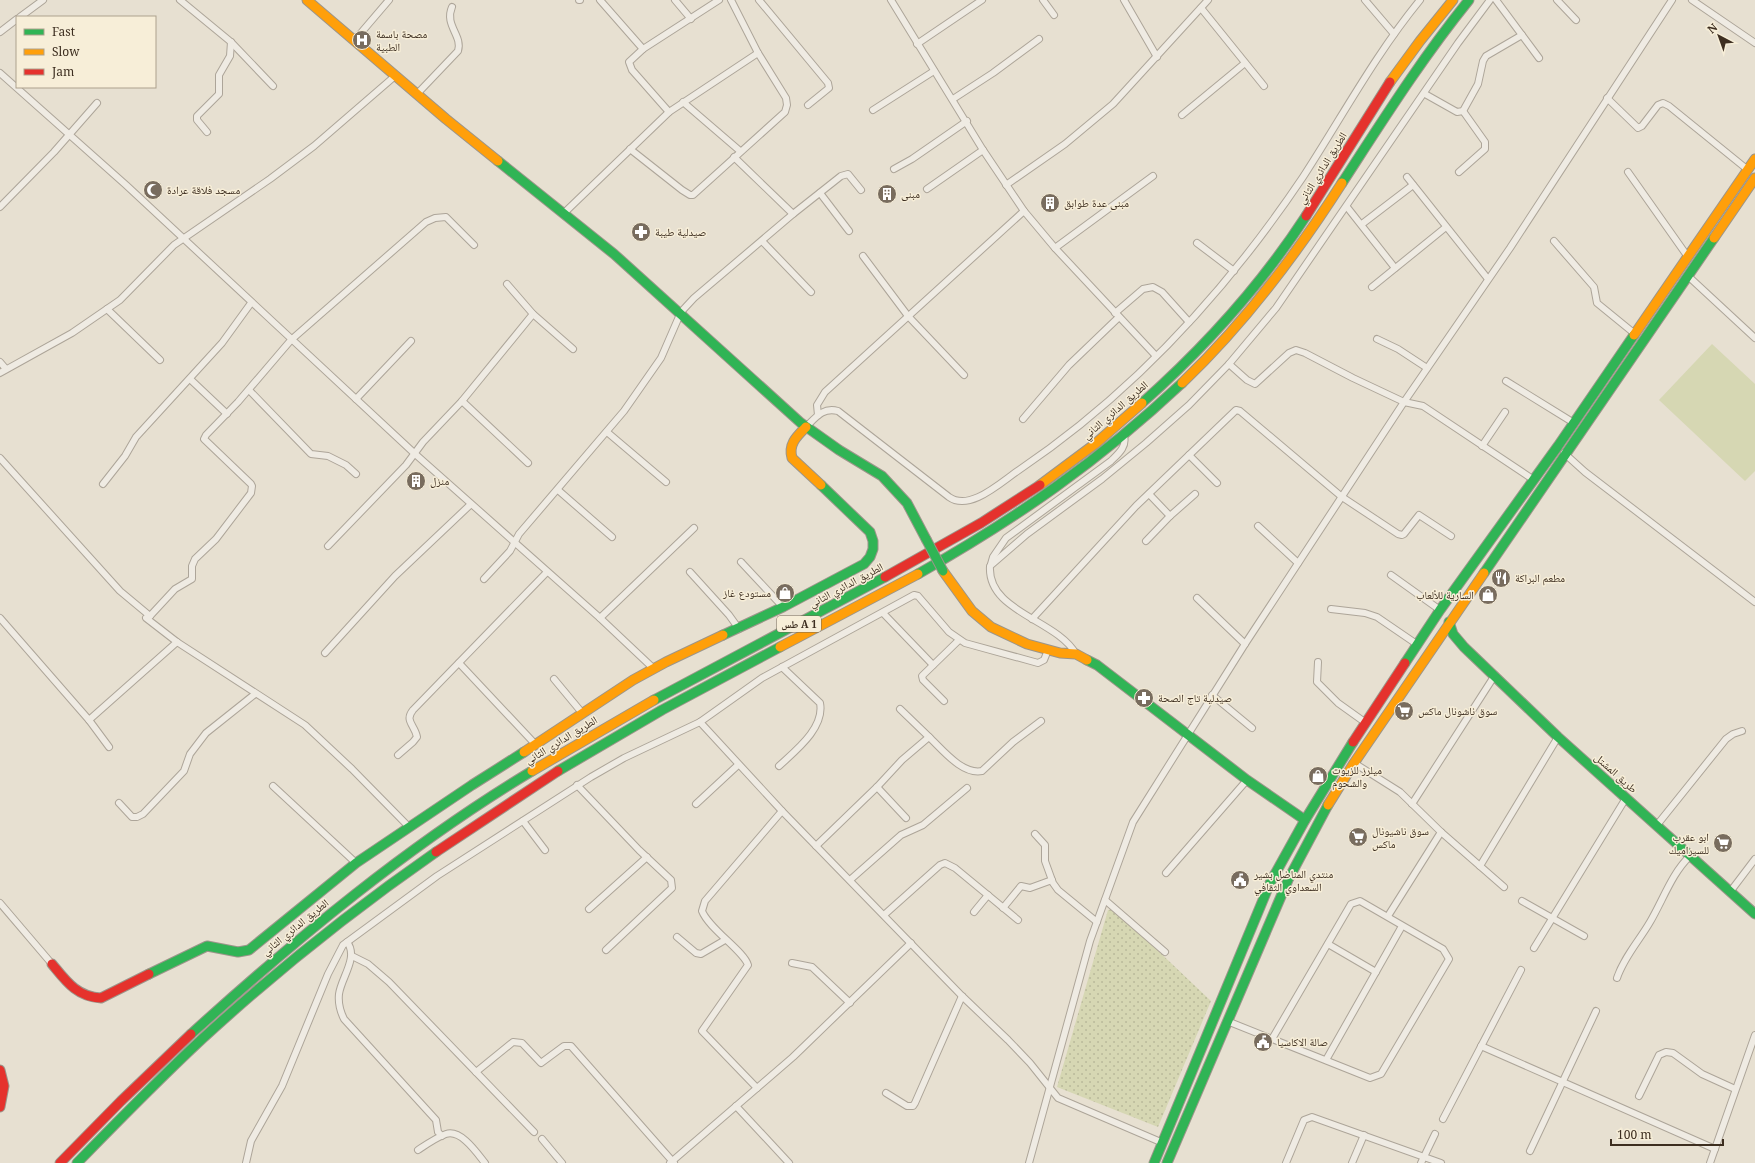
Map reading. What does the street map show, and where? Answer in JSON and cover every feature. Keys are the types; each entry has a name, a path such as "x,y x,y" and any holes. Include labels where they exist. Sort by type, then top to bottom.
{"main road":[{"path":"308,0 395,76 614,254 681,312 806,427 839,450 882,476 894,487 906,503 944,571 972,611 991,627 1013,639 1060,653 1076,654 1097,665 1247,780 1305,820"},
{"name":"الطريق الدائري الثاني","path":"60,1163 146,1076 242,987 329,915 456,821 599,731 902,569 984,522 1045,482 1108,434 1161,386 1195,352 1262,276 1320,194 1392,79 1453,0"},
{"name":"طس A 1","path":"77,1163 162,1077 222,1021 316,941 425,859 527,791 634,726 982,537 1060,486 1124,436 1205,362 1257,303 1289,262 1330,203 1420,61 1468,0"},
{"path":"1154,1163 1270,883 1305,820 1366,722 1440,610 1558,446 1755,159"},
{"path":"1167,1163 1288,880 1325,810 1354,763 1437,639 1566,455 1755,178"},
{"path":"52,964 79,994 90,998 101,998 207,946 216,946 235,953 244,952 356,863 478,781 536,745 653,668 784,607 864,564 870,557 873,549 873,540 867,528 792,458 790,450 791,444 806,427"},
{"name":"طريق المشتل","path":"1449,622 1453,634 1464,647 1495,675 1558,737 1755,914"},
{"name":"طريق المشتل","path":"1437,639 1451,640 1464,647"},
{"path":"1244,944 1258,950"},
{"path":"0,1070 4,1086 0,1107"}],"street":[{"path":"21,16 43,0"},
{"path":"180,0 231,42 273,86"},
{"path":"354,41 389,0"},
{"path":"600,0 643,49"},
{"path":"675,0 691,18"},
{"path":"669,112 630,66 629,62 632,57 643,49 719,0"},
{"path":"630,149 690,195 698,192 740,151 785,112 787,105 786,98 758,53 732,0"},
{"path":"759,0 828,83 829,88 826,92 808,105"},
{"path":"890,0 916,44 967,121 983,150 1024,211 1055,248 1156,356"},
{"path":"916,44 982,0"},
{"path":"1042,0 1054,15"},
{"path":"1124,0 1157,57"},
{"path":"1006,185 1065,144 1113,104 1208,0"},
{"path":"1365,0 1394,34"},
{"path":"806,427 818,415 829,410 841,413 949,497 960,502 968,502 1002,482 1057,442 1122,389 1189,322 1234,271 1298,184 1364,77 1420,0"},
{"path":"990,566 1026,534 1102,479 1146,443 1189,405 1229,364 1276,308 1348,207 1458,44 1490,0"},
{"path":"1496,0 1539,58"},
{"path":"1557,0 1576,20"},
{"path":"1030,1163 1097,922 1133,822 1187,733 1244,644 1404,402 1488,280 1672,0"},
{"path":"1692,0 1755,43"},
{"path":"417,94 458,51 459,46 448,17 452,7"},
{"path":"1201,8 1264,86"},
{"path":"0,32 16,20"},
{"path":"1463,111 1478,84 1483,61 1486,56 1522,35"},
{"path":"953,99 993,73 1039,39"},
{"path":"207,132 197,120 197,116 219,94 219,75 230,56 231,42"},
{"path":"563,214 669,112 758,53"},
{"path":"1182,115 1245,63"},
{"path":"873,110 934,71"},
{"path":"0,73 16,87"},
{"path":"0,373 72,333 120,300 183,239 265,183 314,146 395,76"},
{"path":"17,88 126,185 251,303 470,505 600,618 653,668"},
{"path":"1425,94 1457,112 1463,111"},
{"path":"1607,98 1638,128 1658,105 1663,103 1669,106 1748,170"},
{"path":"0,207 40,167 97,102"},
{"path":"683,102 740,151"},
{"path":"1459,172 1485,149 1485,142 1463,111"},
{"path":"894,169 912,159 967,121"},
{"path":"928,189 983,150"},
{"path":"734,157 793,214"},
{"path":"1628,172 1688,257"},
{"path":"484,579 510,551 519,534 607,432 657,364 681,312 694,298 793,214 845,174 850,176 862,190"},
{"path":"1055,248 1153,176"},
{"path":"1407,177 1488,280"},
{"path":"1362,224 1413,185"},
{"path":"820,193 849,231"},
{"path":"1348,207 1396,268"},
{"path":"818,415 817,405 822,395 1024,211"},
{"path":"409,827 352,769 305,725 177,642 146,618 150,616 175,590 192,579 192,566 195,559 216,538 251,493 251,484 204,439 249,390 291,340 426,222 435,218 446,217 474,245"},
{"path":"1372,287 1446,227"},
{"path":"762,241 811,292"},
{"path":"1554,241 1594,287 1597,303 1635,334"},
{"path":"1197,243 1234,271"},
{"path":"863,256 908,316 964,375"},
{"path":"1688,276 1755,338"},
{"path":"507,284 533,314 573,349"},
{"path":"1023,419 1068,365 1143,289 1153,287 1162,292 1189,322"},
{"path":"103,484 125,456 136,437 222,343 251,303"},
{"path":"107,309 160,360"},
{"path":"328,546 399,473 414,453 462,401 533,314"},
{"path":"1377,339 1398,348 1427,368"},
{"path":"356,399 411,341"},
{"path":"1229,364 1255,384 1290,353 1300,351 1404,402 1423,406 1534,480"},
{"path":"0,362 6,370"},
{"path":"190,379 227,414"},
{"path":"1506,381 1574,423"},
{"path":"249,390 311,454 328,456 346,465 356,474"},
{"path":"462,401 528,463"},
{"path":"1032,619 1149,494 1238,410 1342,497 1400,535 1404,534 1419,515 1451,536"},
{"path":"1482,446 1505,412"},
{"path":"607,432 666,482"},
{"path":"1076,654 1062,637 1015,608 998,591 992,580 990,566 993,557 1006,538 1103,468 1122,449 1125,441 1124,436"},
{"path":"1558,446 1585,472 1755,602"},
{"path":"1189,455 1217,483"},
{"path":"0,458 120,591 150,616"},
{"path":"558,490 612,537"},
{"path":"1149,494 1170,516"},
{"path":"1146,540 1195,494"},
{"path":"325,653 395,576 470,505"},
{"path":"1258,526 1298,563"},
{"path":"600,618 694,528"},
{"path":"741,562 784,607"},
{"path":"398,755 417,737 409,719 409,715 547,572"},
{"path":"690,572 729,615 739,629"},
{"path":"1391,575 1440,610"},
{"path":"246,1163 251,1141 282,1086 328,974 343,945 437,876 577,785 624,758 700,722 750,686 782,667 916,595 949,632 959,640 977,648 1038,663 1044,660 1048,650"},
{"path":"1197,598 1244,644"},
{"path":"1331,609 1365,613 1377,617 1418,645"},
{"path":"883,613 933,664"},
{"path":"0,618 89,720 109,747"},
{"path":"944,701 922,678 933,664 959,640"},
{"path":"89,720 177,642"},
{"path":"1318,662 1317,682 1338,703 1366,722"},
{"path":"459,663 536,745"},
{"path":"779,766 810,736 818,719 820,707 820,703 782,667"},
{"path":"1412,804 1495,675"},
{"path":"554,679 583,714"},
{"path":"119,803 132,816 138,817 143,814 184,771 190,754 206,733 255,694"},
{"path":"1212,695 1252,728"},
{"path":"900,709 966,770 976,772 982,771 1013,742 1041,721"},
{"path":"700,722 782,811 962,996 1008,1040 1061,1100 1175,1147"},
{"path":"1657,826 1726,739 1733,734 1742,731"},
{"path":"816,846 877,787 902,760 929,737"},
{"path":"1480,866 1558,737"},
{"path":"1354,763 1400,792 1441,832 1504,887"},
{"path":"696,804 738,764"},
{"path":"1166,873 1247,780"},
{"path":"577,785 671,880 672,888 606,950"},
{"path":"274,786 356,863"},
{"path":"877,787 906,818"},
{"path":"850,880 901,836 924,825 967,788"},
{"path":"1534,948 1626,798"},
{"path":"757,1088 702,1031 748,965 742,956 725,940 702,914 702,906 782,811"},
{"path":"523,821 545,850"},
{"path":"1388,916 1441,832"},
{"path":"1035,834 1045,845 1045,861 1052,880 1058,890 1097,922"},
{"path":"1616,978 1621,966 1649,923 1680,865 1690,856"},
{"path":"589,909 647,857"},
{"path":"1730,892 1755,859"},
{"path":"884,915 940,865 945,863 955,868 1018,920"},
{"path":"1003,908 1021,886 1030,888 1052,880"},
{"path":"974,912 988,895"},
{"path":"1105,900 1165,952"},
{"path":"1227,1022 1370,1078 1379,1076 1449,958 1443,949 1402,926 1388,916 1360,901 1356,902 1352,904 1272,1039"},
{"path":"1522,901 1584,936"},
{"path":"0,903 52,964"},
{"path":"1326,1060 1402,926"},
{"path":"677,938 696,953 701,954 725,940"},
{"path":"347,942 351,948 352,956 339,994 340,1007 344,1019 436,1120 438,1132 442,1136"},
{"path":"476,1072 513,1042 522,1044 541,1063 564,1046 571,1046 672,1162 793,1057 911,943"},
{"path":"1328,944 1376,972"},
{"path":"352,956 368,964 382,976 534,1132"},
{"path":"792,963 812,967 850,1003"},
{"path":"1443,1119 1521,970"},
{"path":"886,1093 907,1106 913,1106 962,996"},
{"path":"1530,1151 1561,1082 1596,1011"},
{"path":"1711,1163 1735,1089 1755,1035"},
{"path":"1481,1046 1715,1149"},
{"path":"1639,1096 1659,1055 1666,1052 1672,1053 1702,1074 1735,1089"},
{"path":"736,1106 789,1163"},
{"path":"1286,1163 1304,1120 1308,1117 1312,1117 1441,1163"},
{"path":"418,1150 450,1133 460,1136 485,1163"},
{"path":"1421,1163 1435,1134"},
{"path":"1352,1163 1364,1135"},
{"path":"542,1139 562,1163"}],"green space":[{"path":"1712,344 1755,384 1755,471 1745,481 1659,400"},
{"path":"1114,909 1211,1001 1158,1127 1057,1087 1108,910"}],"traffic: fast":[{"path":"1342,183 1419,67 1469,0"},
{"path":"498,161 614,254 801,423 839,450 882,476 907,503 926,539"},
{"path":"1142,403 1165,382 1230,315 1270,267 1306,216"},
{"path":"1484,573 1714,238"},
{"path":"1405,663 1440,610 1558,446 1634,335"},
{"path":"918,574 989,532 1056,487 1120,438 1182,383"},
{"path":"723,635 783,607 864,564 870,557 873,549 873,541 870,532 821,485"},
{"path":"926,539 943,571"},
{"path":"654,700 885,577"},
{"path":"1449,622 1453,634 1464,647 1558,737 1755,914"},
{"path":"558,771 662,710 780,647"},
{"path":"1087,660 1097,665 1247,780 1305,820"},
{"path":"1154,1163 1270,883 1305,820 1353,742"},
{"path":"149,974 207,946 238,952 249,950 356,863 524,752"},
{"path":"191,1034 231,998 355,894 442,830 532,771"},
{"path":"1167,1163 1288,880 1328,805"},
{"path":"77,1163 186,1054 286,965 375,896 436,852"}],"traffic: slow":[{"path":"307,0 446,119 498,161"},
{"path":"1390,82 1453,0"},
{"path":"1634,335 1755,159"},
{"path":"1714,238 1755,178"},
{"path":"1182,383 1248,313 1288,262 1342,183"},
{"path":"1040,485 1095,444 1142,403"},
{"path":"806,427 792,444 792,458 821,485"},
{"path":"943,571 972,611 991,627 1027,644 1060,653 1076,654 1087,660"},
{"path":"1328,805 1354,763 1484,573"},
{"path":"780,647 918,574"},
{"path":"524,752 633,680 666,662 723,635"},
{"path":"532,771 654,700"}],"traffic: jam":[{"path":"1306,216 1390,82"},
{"path":"885,577 981,523 1040,485"},
{"path":"1353,742 1405,663"},
{"path":"436,852 558,771"},
{"path":"52,964 73,987 85,995 101,998 149,974"},
{"path":"60,1163 121,1101 191,1034"},
{"path":"0,1070 4,1086 0,1107"}],"place":[{"name":"مصحة باسمة الطبية","path":"362,40"},
{"name":"مسجد فلاقة عرادة","path":"153,190"},
{"name":"مبنى","path":"887,194"},
{"name":"مبنى عدة طوابق","path":"1050,203"},
{"name":"صيدلية طيبة","path":"641,232"},
{"name":"منزل","path":"416,481"},
{"name":"مطعم البراكة","path":"1501,578"},
{"name":"مستودع غاز","path":"785,593"},
{"name":"السارية للألعاب","path":"1488,595"},
{"name":"صيدلية تاج الصحة","path":"1144,698"},
{"name":"سوق ناشونال ماكس","path":"1404,711"},
{"name":"ميلرز للزيوت والشحوم","path":"1318,776"},
{"name":"سوق ناشيونال ماكس","path":"1358,837"},
{"name":"ابو عقرب للسيراميك","path":"1723,843"},
{"name":"منتدي المناضل بشير السعداوي الثقافي","path":"1240,880"},
{"name":"صالة الاكاسيا","path":"1263,1042"}]}
